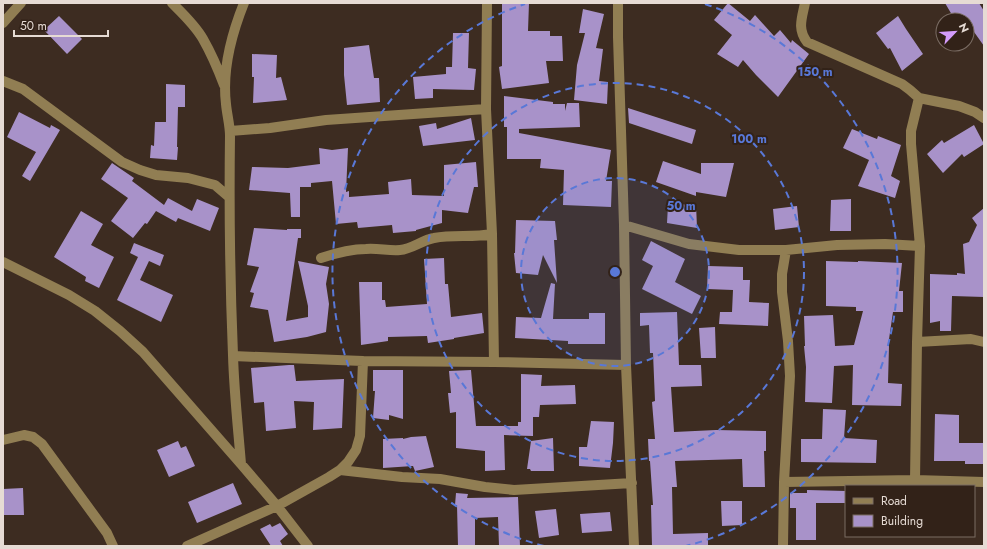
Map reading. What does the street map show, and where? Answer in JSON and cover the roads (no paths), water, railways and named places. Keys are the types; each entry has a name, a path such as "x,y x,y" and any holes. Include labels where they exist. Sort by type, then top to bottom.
{"street":[{"path":"3,23 22,3"},
{"path":"172,3 192,24 202,38 213,58 225,86"},
{"path":"241,464 233,356 229,197 230,131 225,86 231,44 244,3"},
{"path":"487,3 486,109 492,234 494,362"},
{"path":"618,3 626,365 634,546"},
{"path":"805,3 801,25 802,35 807,42 902,84 919,98 959,106 975,112 984,118"},
{"path":"3,81 23,89 122,162 156,175 188,178 215,185 229,197"},
{"path":"915,480 920,246 911,131 919,98"},
{"path":"230,131 270,128 326,120 486,109"},
{"path":"624,225 689,244 739,250 786,250 837,245 885,244 920,246"},
{"path":"322,258 350,250 403,250 432,238 442,236 474,237 492,234"},
{"path":"783,546 784,482 790,376 782,292 782,274 786,250"},
{"path":"3,262 70,295 95,311 143,352 277,506 308,546"},
{"path":"917,342 971,339 984,342"},
{"path":"233,356 363,361 626,365"},
{"path":"187,546 277,506 329,478 348,462 356,450 360,436 363,361"},
{"path":"3,440 24,435 33,437 42,444 107,534 113,546"},
{"path":"340,470 402,477 440,479 485,487 514,490 632,483"},
{"path":"784,482 915,480 984,482"}]}
